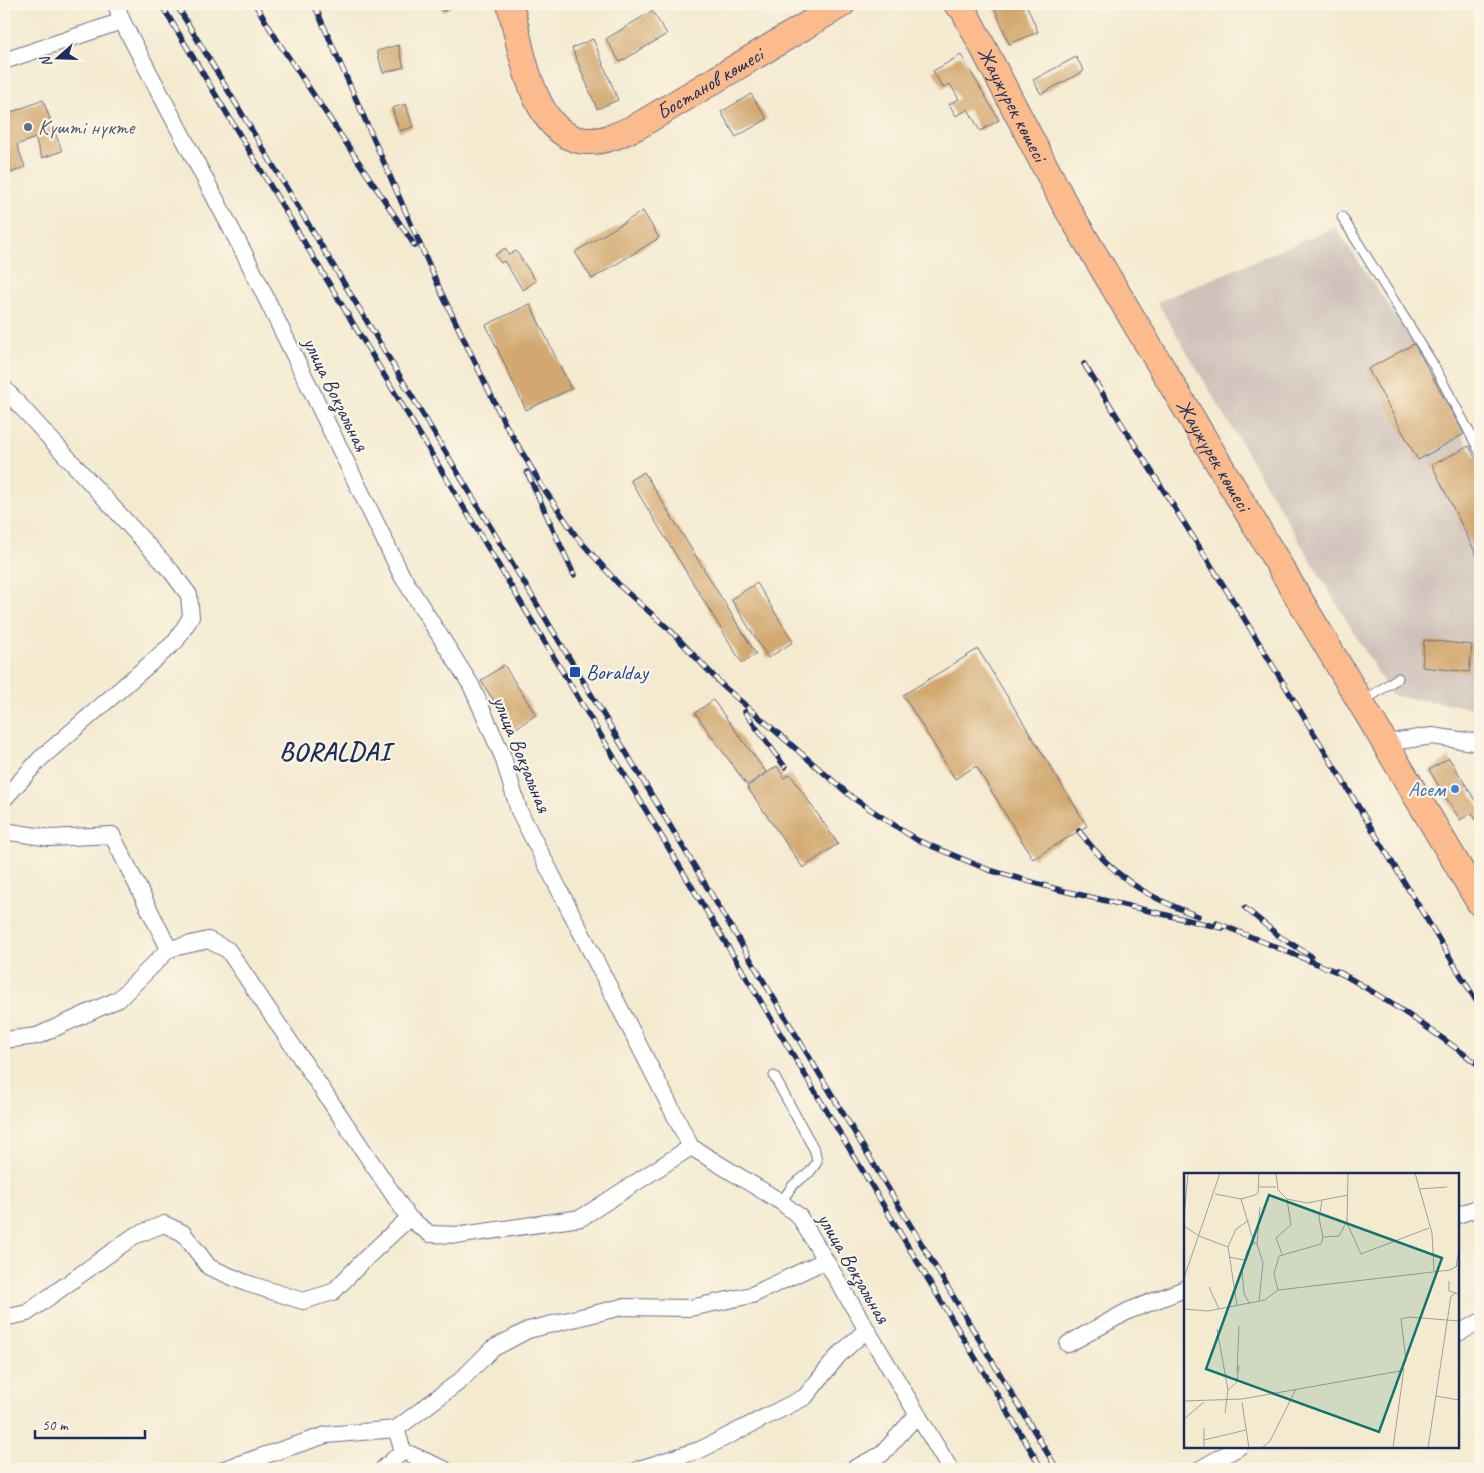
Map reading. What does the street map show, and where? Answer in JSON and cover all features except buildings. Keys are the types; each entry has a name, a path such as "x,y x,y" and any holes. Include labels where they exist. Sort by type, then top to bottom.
{"main road":[{"name":"Бостанов көшесі","path":"510,4 531,84 542,111 559,131 571,138 596,141 609,138 638,126 842,4"},
{"name":"Жаужүрек көшесі","path":"957,4 962,7 1064,205 1480,903"}],"street":[{"name":"улица Вокзальная","path":"116,4 122,21 246,257 402,576 471,685 503,757 519,810 691,1147 781,1202 799,1216 824,1261 950,1469"},
{"path":"4,62 122,21"},
{"path":"4,388 171,571 189,595 191,617 176,641 40,759 4,799"},
{"path":"1386,743 1432,736 1480,743"},
{"path":"4,829 10,832 50,838 112,835 169,949"},
{"path":"4,1040 37,1036 119,999 169,949 208,940 228,950 409,1218 430,1234 462,1235 581,1218 691,1147"},
{"path":"1459,1214 1480,1207"},
{"path":"4,1318 27,1313 134,1236 164,1224 183,1233 209,1267 246,1283 303,1301 333,1292 409,1218"},
{"path":"224,1469 326,1435 396,1429 460,1381 492,1349 528,1330 622,1307 690,1308 752,1295 824,1261"},
{"path":"1068,1344 1128,1311 1184,1288"},
{"path":"1459,1332 1480,1322"},
{"path":"639,1469 702,1449 805,1398 838,1356 866,1330"},
{"path":"853,1469 882,1454 917,1415"},
{"path":"396,1429 403,1452"},
{"path":"1200,1469 1237,1448"},
{"path":"383,1469 403,1452"},
{"path":"403,1452 444,1469"}],"lane":[{"path":"1342,217 1433,364 1480,452"},
{"path":"1362,703 1398,678"},
{"path":"774,1076 815,1151 817,1162 810,1172 793,1185 781,1202"}],"shaded area":[{"path":"1335,227 1414,344 1480,468 1480,709 1391,695 1157,302"}],"railway":[{"path":"161,4 1042,1469"},
{"path":"176,4 1057,1469"},
{"path":"255,4 415,246"},
{"path":"314,4 442,294 504,422 542,486 576,536 621,587 670,630 723,686 853,798 917,840 989,870 1060,890 1222,928"},
{"path":"1084,364 1239,610 1480,1007"},
{"path":"527,472 574,575"},
{"path":"745,712 785,767"},
{"path":"1079,831 1105,861 1131,883 1162,901 1198,916"},
{"path":"1245,908 1279,936 1311,956"},
{"path":"1217,923 1342,974"},
{"path":"1337,971 1410,1016 1480,1066"}],"place":[{"name":"Күшті нүкте","path":"28,127"},
{"name":"Boralday","path":"575,672"},
{"name":"Асем","path":"1455,789"}],"district":[{"name":"BORALDAI","path":"335,751"}]}
